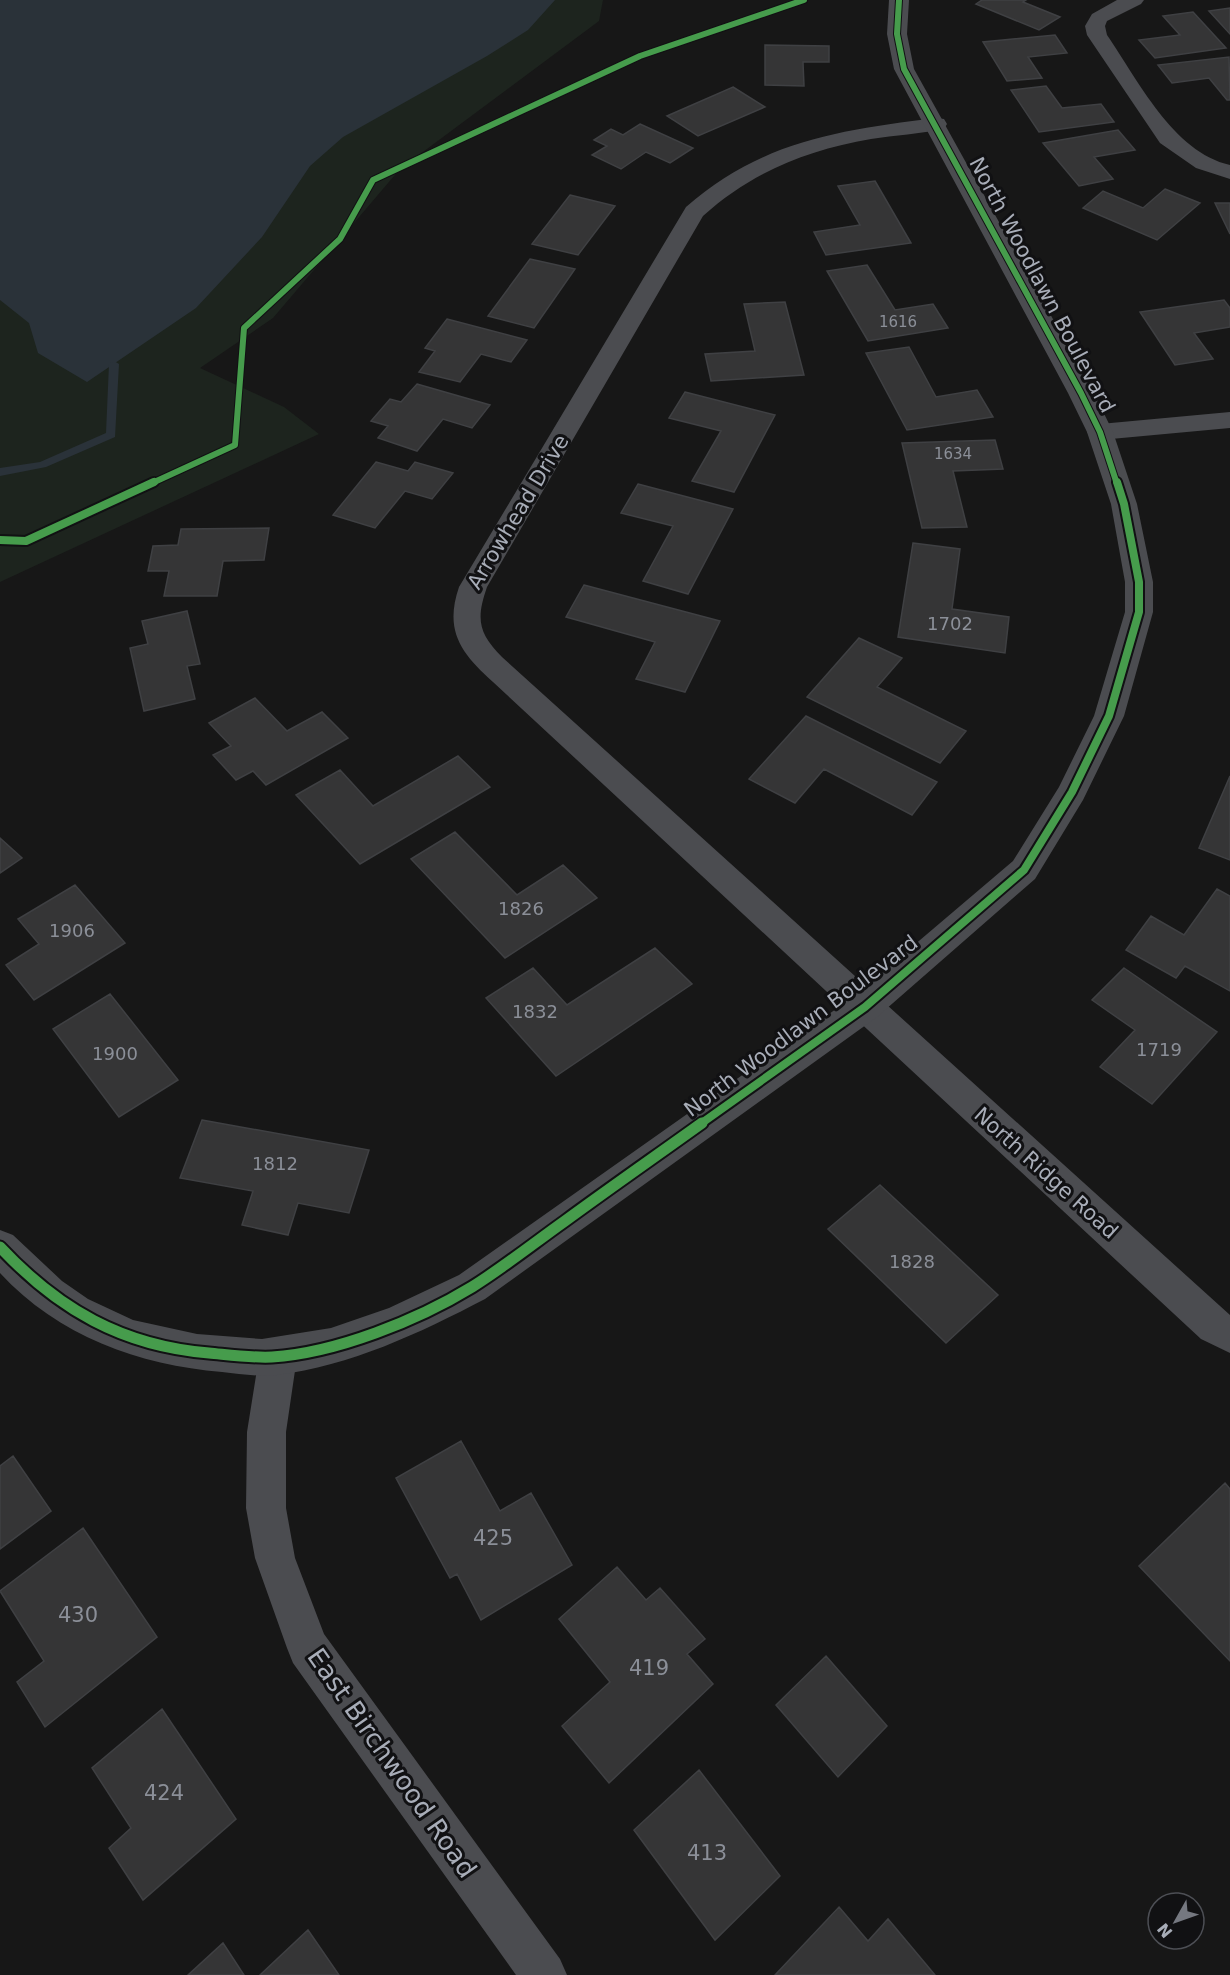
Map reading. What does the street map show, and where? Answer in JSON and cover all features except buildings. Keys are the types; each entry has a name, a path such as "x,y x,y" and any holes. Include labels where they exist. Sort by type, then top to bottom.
{"street":[{"name":"North Woodlawn Boulevard","path":"0,1247 61,1305 96,1326 139,1340 206,1354 278,1357 336,1345 390,1327 432,1309 472,1287 864,1007 963,925 1024,870 1072,792 1109,716 1139,612 1139,582 1124,504 1100,432 936,124 904,69 898,50 895,19 899,0"},
{"path":"1134,0 1099,18 1095,26 1097,35 1168,138 1183,152 1203,163 1230,172"},
{"name":"Arrowhead Drive","path":"864,1007 482,656 472,643 465,615 473,587 694,212 732,182 759,166 800,148 855,135 936,124"},
{"path":"1100,432 1230,420"},
{"name":"North Ridge Road","path":"864,1007 1214,1326 1230,1335"},
{"name":"East Birchwood Road","path":"278,1357 267,1411 265,1467 268,1508 275,1555 287,1597 308,1648 544,1975"}],"shaded area":[{"path":"0,0 603,0 599,21 400,169 273,318 200,368 284,407 319,434 0,582"},
{"path":"0,0 555,0 528,30 487,56 343,137 310,166 262,237 196,308 87,382 38,353 29,323 0,300"}],"waterway":[{"path":"0,472 42,465 111,435 114,364"}],"cycle path":[{"path":"0,540 26,541 235,445 244,328 340,239 373,180 640,56 804,0"},
{"path":"0,1247 49,1294 75,1312 133,1338 164,1347 197,1352 275,1357 331,1346 379,1330 403,1321 472,1287 865,1007 963,925 1024,870 1072,792 1109,716 1139,612 1139,582 1124,504 1100,432 1081,393 904,69 897,34 899,0"}]}
